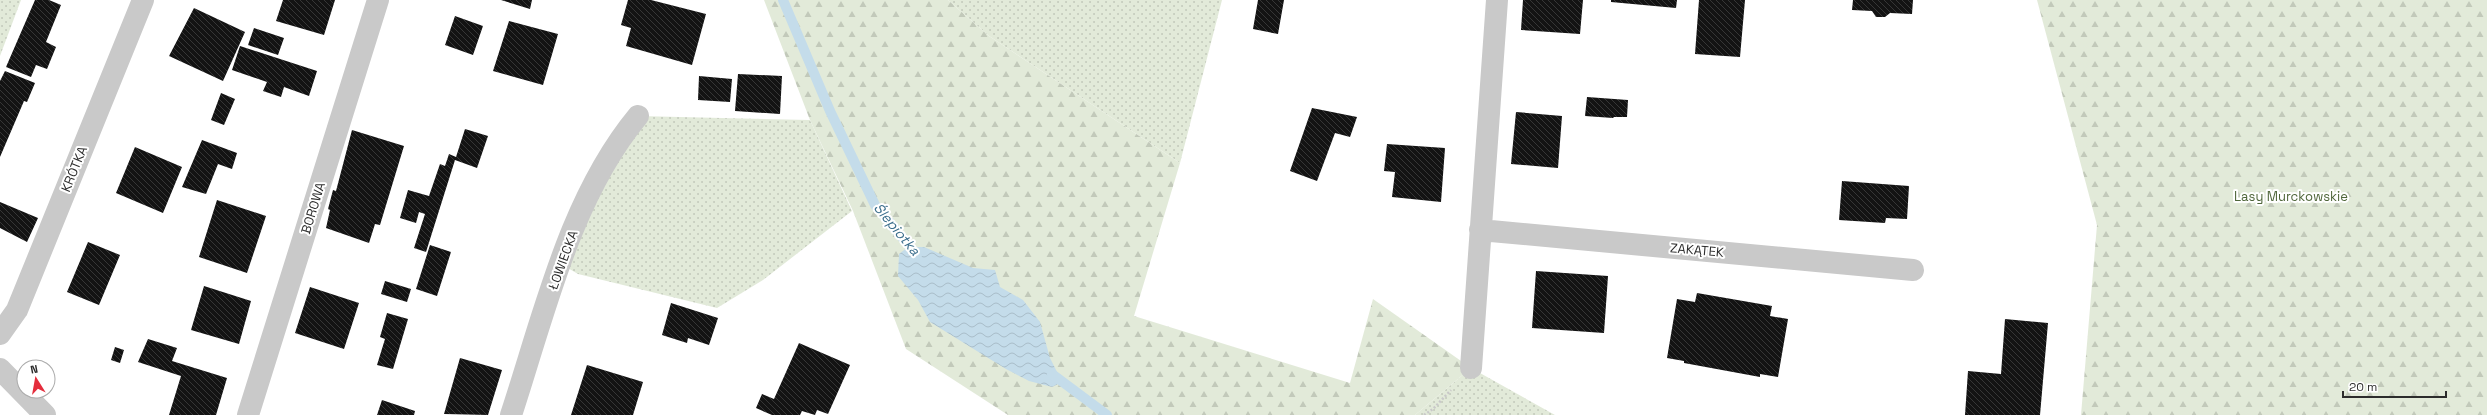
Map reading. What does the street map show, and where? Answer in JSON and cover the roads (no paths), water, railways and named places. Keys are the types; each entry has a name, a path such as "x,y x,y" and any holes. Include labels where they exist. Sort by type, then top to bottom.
{"street":[{"name":"KRÓTKA","path":"0,334 17,310 143,0"},
{"name":"BOROWA","path":"248,415 378,0"},
{"path":"1471,368 1497,0"},
{"name":"ŁOWIECKA","path":"511,415 561,264 586,200 620,138 638,116"},
{"name":"ZAKĄTEK","path":"1480,230 1913,270"},
{"path":"0,369 45,415"}],"water":[{"path":"908,247 924,247 973,268 995,270 1000,287 1023,300 1040,322 1050,358 1062,382 1052,387 1029,381 1006,369 930,322 918,300 898,276 899,254"}],"waterway":[{"name":"Ślepiotka","path":"783,0 830,111 875,205 917,255"},
{"name":"Ślepiotka","path":"1052,374 1107,415"}],"park label":[{"name":"Lasy Murckowskie","path":"2291,196"}]}
